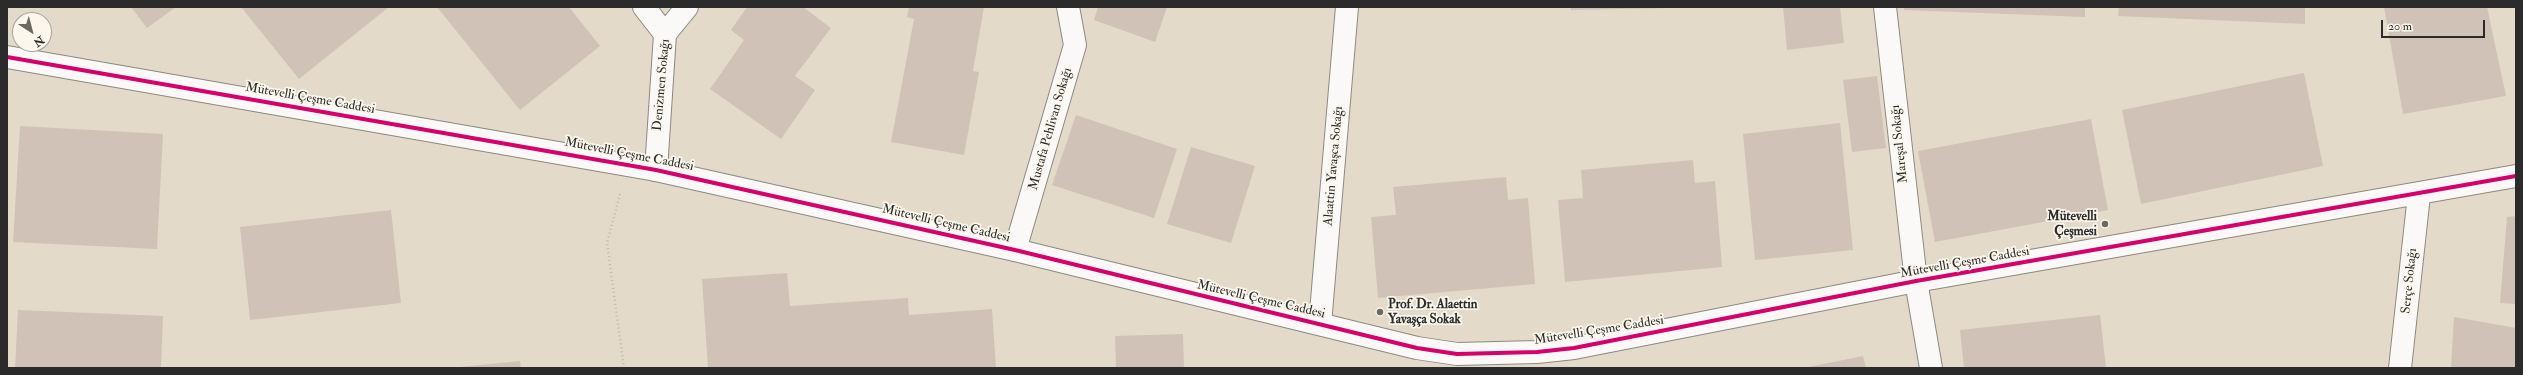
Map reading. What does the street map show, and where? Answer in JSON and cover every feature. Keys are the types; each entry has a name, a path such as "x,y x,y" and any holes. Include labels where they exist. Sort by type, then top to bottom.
{"street":[{"path":"644,7 665,34"},
{"name":"Denizmen Sokağı","path":"656,170 665,34 687,7"},
{"name":"Mustafa Pehlivan Sokağı","path":"1015,250 1075,45 1068,7"},
{"name":"Alaattin Yavaşca Sokağı","path":"1320,324 1347,7"},
{"name":"Mareşal Sokağı","path":"1885,7 1916,282 1931,368"},
{"name":"Mütevelli Çeşme Caddesi","path":"7,57 628,164 1015,250 1417,348 1457,354 1537,352 1574,348 1916,282 2419,195 2516,176"},
{"name":"Serçe Sokağı","path":"2400,368 2419,195"}],"path":[{"path":"624,368 608,243 628,164"}],"building":[{"path":"131,7 176,7 147,28"},
{"path":"241,7 389,7 299,79"},
{"path":"437,7 569,7 600,46 520,110"},
{"path":"747,7 803,7 831,28 795,76 815,90 781,139 710,89 744,40 731,30"},
{"path":"909,7 984,7 973,71 979,72 964,155 891,142 914,19 907,17"},
{"path":"1098,7 1167,7 1155,42 1094,20"},
{"path":"1571,7 1669,7 1669,8 1571,10"},
{"path":"1783,7 1840,7 1844,43 1787,50"},
{"path":"1904,7 2085,7 2085,17 1904,10"},
{"path":"2119,7 2305,7 2305,24 2118,16"},
{"path":"2384,7 2487,7 2506,96 2403,114"},
{"path":"2304,73 2323,166 2141,204 2122,110"},
{"path":"1877,76 1886,148 1852,152 1843,80"},
{"path":"1076,115 1177,149 1154,218 1052,185"},
{"path":"2091,119 2108,210 1935,242 1918,151"},
{"path":"1840,123 1853,250 1755,260 1743,134"},
{"path":"20,126 163,134 157,249 13,242"},
{"path":"1191,147 1255,166 1231,243 1167,224"},
{"path":"1693,160 1695,183 1715,181 1722,267 1565,282 1558,200 1583,198 1581,170"},
{"path":"1506,177 1508,200 1528,198 1535,284 1378,298 1371,217 1396,215 1393,187"},
{"path":"391,210 401,303 250,320 240,227"},
{"path":"2516,216 2516,304 2500,303 2507,217"},
{"path":"787,273 790,306 908,298 909,315 992,309 996,368 708,368 702,279"},
{"path":"18,310 163,316 161,368 15,368"},
{"path":"2100,315 2106,368 1964,368 1960,330"},
{"path":"2454,317 2516,328 2516,368 2451,368"},
{"path":"1183,334 1184,368 1116,368 1115,336"},
{"path":"1863,356 1866,368 1808,368 1808,367"},
{"path":"520,361 521,368 460,368 460,367"}],"cycle path":[{"path":"7,57 656,170 1015,250 1417,348 1457,354 1537,352 1574,348 1916,281 2516,176"}],"place":[{"name":"Mütevelli Çeşmesi","path":"2105,224"},
{"name":"Prof. Dr. Alaettin Yavaşça Sokak","path":"1380,312"}]}
